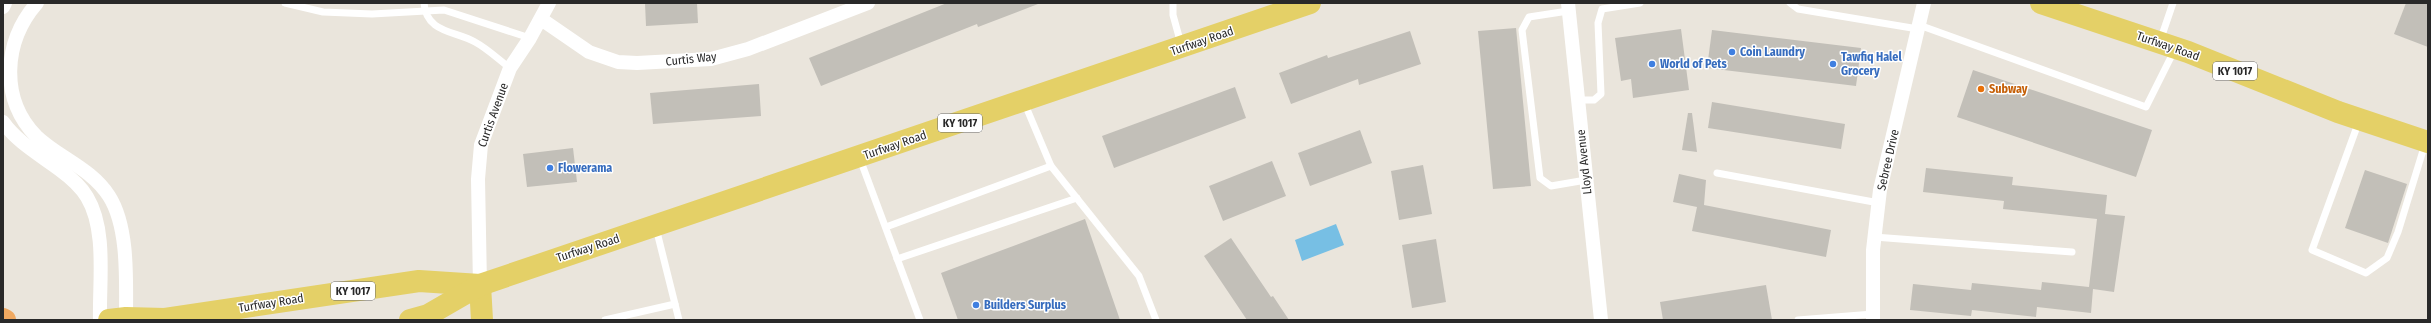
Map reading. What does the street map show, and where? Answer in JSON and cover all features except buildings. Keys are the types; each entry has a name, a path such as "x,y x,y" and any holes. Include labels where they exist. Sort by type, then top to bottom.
{"main road":[{"name":"Turfway Road","path":"410,320 428,315 480,285 1024,102 1310,3"},
{"name":"Turfway Road","path":"2053,5 2167,45 2360,119 2427,142"},
{"name":"Turfway Road","path":"118,319 164,320 419,281 480,285"},
{"path":"480,285 482,320"}],"street":[{"path":"3,7 5,3"},
{"path":"37,3 25,17 10,58 8,76 12,98 20,120 37,138 87,171 109,196 119,223 125,252 118,319"},
{"name":"Curtis Avenue","path":"480,285 479,158 481,145 510,68 541,20 549,3"},
{"name":"Curtis Way","path":"541,20 589,52 618,62 637,63 711,59 748,49 868,3"},
{"name":"Sebree Drive","path":"1873,317 1871,281 1874,237 1879,203 1924,3"},
{"name":"Lloyd Avenue","path":"1568,7 1601,320"},
{"path":"3,122 21,141 76,182 87,196 94,210 99,232 100,320"}],"lane":[{"path":"285,3 323,12 372,14 444,10 530,38"},
{"path":"424,3 425,11 441,31 475,42 510,68"},
{"path":"1174,3 1173,15 1182,48"},
{"path":"1578,100 1594,100 1601,94 1598,23 1602,9 1640,3"},
{"path":"1790,3 1798,9 1919,27 2146,106 2167,45 2173,3"},
{"path":"1568,7 1529,17 1522,30 1540,178 1551,186 1586,180"},
{"path":"1024,102 1051,166 1139,276 1156,320"},
{"path":"2360,119 2312,250 2366,273 2386,258 2398,232 2427,142"},
{"path":"860,157 920,320"},
{"path":"886,227 1051,166"},
{"path":"1717,173 1879,203"},
{"path":"897,259 1077,198"},
{"path":"656,226 679,320"},
{"path":"1874,237 2072,252"},
{"path":"605,320 675,304"},
{"path":"1798,320 1873,317"}],"water":[{"path":"1336,224 1344,245 1302,261 1295,240"}],"place":[{"name":"Coin Laundry","path":"1732,52"},
{"name":"World of Pets","path":"1652,64"},
{"name":"Tawfiq Halel Grocery","path":"1833,64"},
{"name":"Subway","path":"1981,89"},
{"name":"Flowerama","path":"550,168"},
{"name":"Builders Surplus","path":"976,305"}]}
